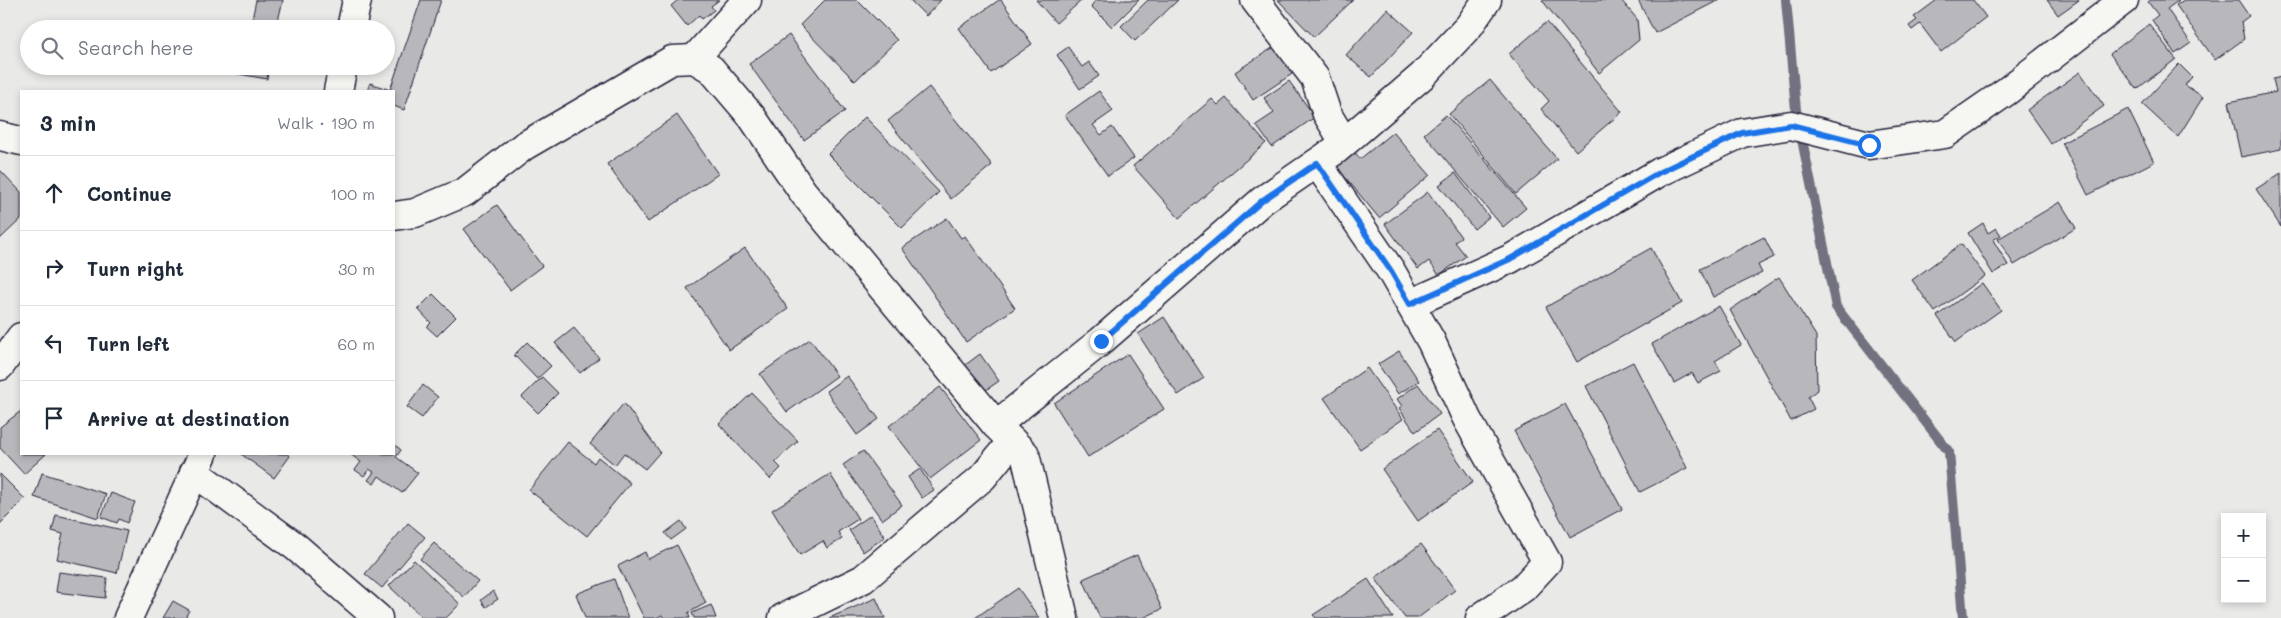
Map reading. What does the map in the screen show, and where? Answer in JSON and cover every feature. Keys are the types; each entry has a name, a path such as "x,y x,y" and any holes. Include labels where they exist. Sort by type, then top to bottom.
{"street":[{"path":"353,20 357,0"},
{"path":"694,60 747,0"},
{"path":"1255,0 1315,78 1328,114 1344,142"},
{"path":"783,618 863,579 983,477 1004,433 1101,341 1263,200 1344,142 1422,76 1469,26 1487,0"},
{"path":"1410,304 1510,259 1660,172 1742,133 1791,125 1869,145 1944,134 2007,91 2124,0"},
{"path":"395,216 414,213 465,192 524,146 672,60 694,60 711,69 752,117 803,192 1004,433 1025,454 1064,618"},
{"path":"338,90 341,75"},
{"path":"0,136 20,141"},
{"path":"1317,163 1391,271 1431,341 1466,419 1547,562 1523,588 1480,618"},
{"path":"0,366 20,338"},
{"path":"128,618 198,463 378,618"}],"building":[{"path":"256,0 283,0 278,20 252,20"},
{"path":"421,0 441,0 404,110 395,106 395,90 390,90"},
{"path":"678,0 719,0 711,6 714,10 702,19 699,15 687,26 671,6"},
{"path":"825,0 857,0 897,40 855,81 800,25"},
{"path":"910,0 941,0 926,16"},
{"path":"1001,0 1032,44 991,73 959,28"},
{"path":"1036,0 1082,0 1056,23"},
{"path":"1096,0 1139,0 1112,27 1091,6"},
{"path":"1148,0 1178,0 1135,41 1121,26"},
{"path":"1278,0 1353,0 1314,37"},
{"path":"1542,0 1621,0 1637,19 1639,40 1599,73"},
{"path":"1638,0 1719,0 1655,33"},
{"path":"1937,0 1973,0 1986,17 1941,52 1920,24 1912,30 1909,26 1917,20 1914,17"},
{"path":"2047,0 2079,0 2058,15"},
{"path":"2151,0 2179,0 2167,9 2191,43 2175,54 2152,20 2158,15 2148,2"},
{"path":"2184,0 2238,0 2249,16 2241,22 2244,39 2215,60 2176,5"},
{"path":"1387,9 1413,32 1371,77 1346,55"},
{"path":"1547,22 1622,112 1576,151 1541,109 1549,101 1509,54"},
{"path":"2149,24 2176,59 2137,89 2110,54"},
{"path":"789,35 845,111 804,140 749,64"},
{"path":"1068,47 1082,67 1089,62 1099,76 1080,89 1057,55"},
{"path":"1274,47 1292,74 1253,100 1235,72"},
{"path":"2179,64 2192,77 2185,85 2203,97 2178,137 2142,104"},
{"path":"2080,72 2104,106 2051,144 2027,110"},
{"path":"244,75 268,75 267,79"},
{"path":"2281,77 2281,149 2241,157 2229,102 2276,92 2273,79"},
{"path":"1490,80 1557,159 1516,194 1449,114"},
{"path":"1289,81 1315,117 1272,147 1256,125 1274,113 1264,98"},
{"path":"370,83 390,90 367,90"},
{"path":"929,87 992,165 951,199 888,121"},
{"path":"1099,91 1113,111 1093,125 1101,135 1112,127 1134,158 1108,176 1065,115"},
{"path":"1226,98 1266,143 1179,218 1133,166 1212,99 1218,105"},
{"path":"2128,109 2154,162 2088,195 2062,143"},
{"path":"677,115 718,174 648,222 607,164"},
{"path":"1446,115 1526,208 1503,227 1424,134"},
{"path":"865,117 939,192 902,228 828,154"},
{"path":"1393,132 1430,175 1379,218 1336,166 1354,151 1360,159"},
{"path":"0,170 20,191 20,220 0,239"},
{"path":"1455,173 1489,217 1474,229 1439,185"},
{"path":"2281,173 2281,227 2256,189"},
{"path":"1428,192 1461,237 1455,242 1466,256 1439,275 1429,261 1418,269 1385,224"},
{"path":"2060,202 2076,228 2014,265 1998,239"},
{"path":"497,205 542,266 510,290 464,229"},
{"path":"947,218 961,238 965,236 1015,308 966,342 902,248"},
{"path":"1983,223 1988,233 1996,228 2001,235 1993,240 2008,265 1993,274 1968,233"},
{"path":"1764,237 1774,257 1758,265 1762,273 1713,297 1700,269"},
{"path":"1961,244 1985,276 1935,312 1912,280"},
{"path":"745,248 788,309 729,350 687,288"},
{"path":"1651,248 1682,303 1577,362 1546,307"},
{"path":"1779,277 1816,336 1817,390 1808,397 1814,409 1791,421 1730,310"},
{"path":"1982,283 2001,310 1956,342 1937,316"},
{"path":"433,294 456,317 437,336 427,327 431,323 418,309"},
{"path":"1719,306 1741,345 1715,361 1721,371 1698,383 1692,373 1674,383 1652,344"},
{"path":"1164,317 1204,378 1178,395 1138,334"},
{"path":"574,328 599,358 580,373 555,343"},
{"path":"810,339 837,376 787,412 760,374"},
{"path":"527,342 551,366 537,379 514,355"},
{"path":"1399,351 1419,381 1398,394 1378,364"},
{"path":"980,354 999,381 983,392 964,366"},
{"path":"1128,354 1164,409 1088,457 1054,403"},
{"path":"1633,362 1687,468 1640,492 1586,386"},
{"path":"1367,368 1403,419 1360,449 1324,398"},
{"path":"847,376 879,419 857,435 826,391"},
{"path":"542,377 558,393 538,413 522,397"},
{"path":"1418,384 1440,414 1415,432 1399,408 1402,406 1397,399"},
{"path":"423,385 438,397 422,418 407,407"},
{"path":"940,387 981,440 930,479 889,426"},
{"path":"752,393 798,441 775,462 781,468 770,479 719,424"},
{"path":"624,403 660,452 645,469 624,453 615,465 590,444"},
{"path":"1565,404 1622,509 1570,537 1514,431"},
{"path":"20,412 20,455 45,455 24,474 0,448 0,427"},
{"path":"1437,430 1473,482 1418,521 1382,469"},
{"path":"568,442 594,463 598,457 630,483 587,536 529,490"},
{"path":"395,445 401,450 396,457 418,473 402,493 379,476 374,484 368,480 374,472 369,469 364,476 355,470 361,462 351,455 395,455"},
{"path":"863,451 902,505 882,520 843,465"},
{"path":"242,455 290,456 274,478"},
{"path":"920,469 934,490 922,498 908,477"},
{"path":"42,473 106,494 98,518 34,497"},
{"path":"0,474 25,499 0,524"},
{"path":"830,474 858,519 838,532 842,539 827,548 823,541 800,555 772,510"},
{"path":"111,493 135,502 127,523 119,519 117,523 101,517"},
{"path":"56,515 127,531 117,573 57,559 63,534 52,531"},
{"path":"871,515 885,537 863,552 849,530"},
{"path":"681,521 686,529 671,540 665,533"},
{"path":"408,523 425,537 382,588 365,574"},
{"path":"434,543 478,581 464,597 420,559"},
{"path":"1421,544 1455,590 1418,618 1405,618 1375,578"},
{"path":"677,545 706,603 688,613 690,618 664,618 662,615 656,618 644,618 618,566 645,552 648,559"},
{"path":"1137,555 1162,609 1143,618 1100,618 1083,579"},
{"path":"414,560 460,604 446,618 423,618 389,586"},
{"path":"59,572 107,578 105,598 56,592"},
{"path":"614,579 628,618 585,618 576,594"},
{"path":"1368,579 1393,618 1316,618 1313,615"},
{"path":"1018,588 1039,618 975,618"},
{"path":"493,591 498,599 486,607 481,600"},
{"path":"876,598 885,618 829,618"},
{"path":"173,601 189,610 185,618 163,618"},
{"path":"711,605 716,618 694,618 692,613"}],"waterway":[{"path":"1786,0 1796,110 1836,307 1949,452 1963,618"}],"route":[{"path":"1101,341 1263,200 1317,163 1391,271 1410,304 1510,259 1660,172 1742,133 1791,125 1869,145"}]}
